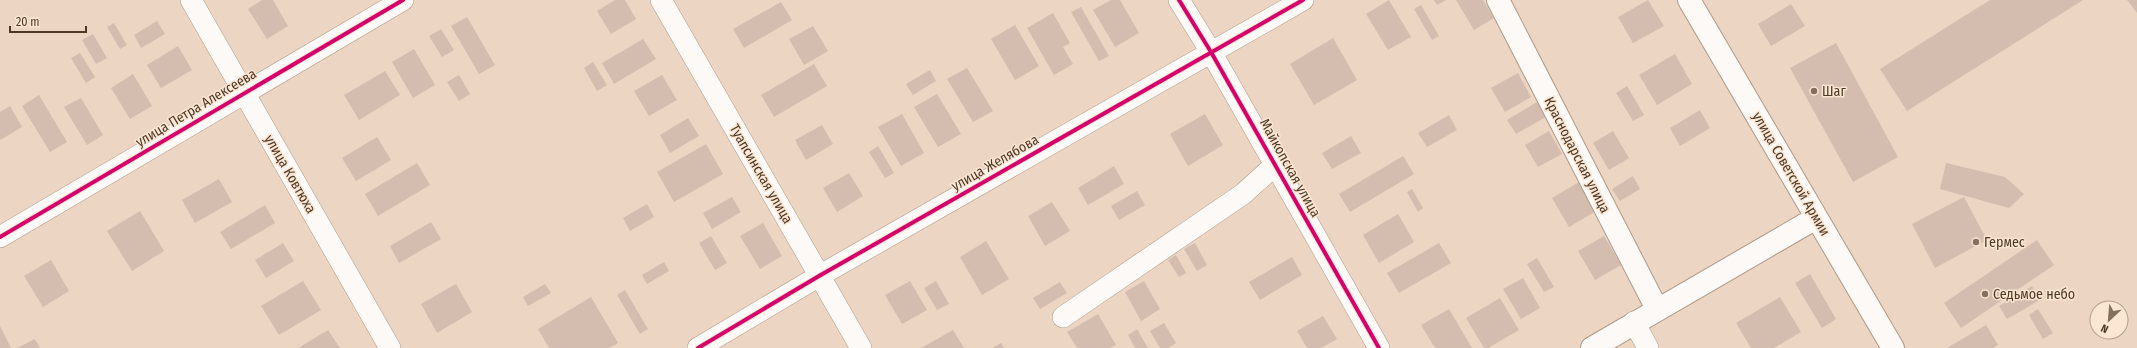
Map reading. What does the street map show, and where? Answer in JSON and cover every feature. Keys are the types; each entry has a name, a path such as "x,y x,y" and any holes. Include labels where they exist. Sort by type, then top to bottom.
{"main road":[{"name":"Краснодарская улица","path":"1498,0 1657,309"},
{"name":"улица Советской Армии","path":"1689,0 1893,348"},
{"path":"1592,348 1634,322 1816,218"}],"street":[{"name":"улица Ковтюха","path":"191,0 390,348"},
{"name":"улица Петра Алексеева","path":"0,237 244,92 403,0"},
{"name":"Туапсинская улица","path":"661,0 861,348"},
{"name":"Майкопская улица","path":"1179,0 1212,52 1379,348"},
{"name":"улица Желябова","path":"698,348 819,276 1303,0"},
{"name":"Майкопская улица","path":"1063,317 1243,194 1275,165"},
{"path":"1634,322 1648,348"}],"building":[{"path":"262,0 273,0 288,26 267,39 248,9"},
{"path":"615,0 625,0 636,19 611,34 597,11"},
{"path":"1111,0 1120,0 1139,33 1115,47 1093,10"},
{"path":"1389,0 1411,37 1388,50 1366,14"},
{"path":"1434,0 1446,0 1437,5"},
{"path":"1456,0 1483,0 1494,18 1474,30"},
{"path":"1648,0 1664,26 1633,43 1618,17"},
{"path":"1990,0 2083,0 1907,111 1880,69"},
{"path":"2127,0 2137,0 2137,13"},
{"path":"781,2 792,20 744,48 733,29"},
{"path":"1791,4 1805,26 1771,46 1758,24"},
{"path":"1421,5 1439,36 1432,40 1414,9"},
{"path":"1081,7 1109,56 1099,61 1071,12"},
{"path":"1053,13 1070,43 1063,47 1073,64 1054,75 1027,28"},
{"path":"467,17 495,65 479,74 451,26"},
{"path":"157,21 165,34 141,48 134,35"},
{"path":"114,23 127,45 120,49 107,27"},
{"path":"1015,25 1039,66 1015,80 991,39"},
{"path":"813,26 828,51 804,65 789,39"},
{"path":"441,29 454,50 442,57 429,36"},
{"path":"93,34 107,58 96,64 82,40"},
{"path":"1333,38 1357,80 1314,105 1290,64"},
{"path":"643,39 656,59 614,84 602,63"},
{"path":"1836,43 1898,157 1853,182 1790,68"},
{"path":"178,46 192,70 161,88 147,65"},
{"path":"414,49 435,85 413,98 392,62"},
{"path":"80,53 95,77 86,83 71,58"},
{"path":"1675,54 1692,84 1657,105 1639,75"},
{"path":"593,62 607,85 597,91 584,68"},
{"path":"814,64 827,86 774,117 761,95"},
{"path":"967,68 993,111 973,122 947,79"},
{"path":"930,70 936,81 913,95 906,84"},
{"path":"385,71 400,95 359,120 344,95"},
{"path":"1518,73 1531,97 1505,112 1491,88"},
{"path":"133,74 152,106 130,119 111,88"},
{"path":"459,75 470,94 459,101 447,82"},
{"path":"662,75 677,100 649,116 634,91"},
{"path":"1627,86 1644,115 1633,121 1616,93"},
{"path":"937,94 961,134 938,147 914,107"},
{"path":"39,95 67,142 50,152 22,106"},
{"path":"81,98 103,135 87,145 64,107"},
{"path":"1537,102 1546,117 1516,134 1507,120"},
{"path":"10,106 22,127 0,140 0,112"},
{"path":"1700,110 1710,128 1680,146 1670,128"},
{"path":"902,114 924,153 901,166 878,127"},
{"path":"1205,114 1223,145 1188,166 1170,134"},
{"path":"1449,115 1457,130 1427,147 1418,133"},
{"path":"688,118 699,136 670,153 660,135"},
{"path":"822,125 833,144 806,160 795,140"},
{"path":"1549,131 1562,154 1538,167 1525,145"},
{"path":"1613,131 1629,158 1609,170 1593,143"},
{"path":"1351,136 1361,153 1332,169 1322,153"},
{"path":"377,137 391,160 356,181 342,158"},
{"path":"706,144 723,174 674,202 657,172"},
{"path":"878,146 894,173 885,178 869,152"},
{"path":"1403,156 1414,174 1350,212 1339,194"},
{"path":"417,163 430,185 378,216 365,194"},
{"path":"1946,163 2005,177 2024,194 2009,208 1940,189"},
{"path":"1114,166 1124,184 1088,205 1078,188"},
{"path":"849,173 863,196 837,212 823,188"},
{"path":"1633,176 1640,189 1620,201 1612,189"},
{"path":"219,179 232,202 195,223 182,200"},
{"path":"1579,182 1596,211 1569,227 1552,198"},
{"path":"1412,189 1423,208 1418,212 1407,192"},
{"path":"1137,191 1145,205 1119,220 1111,206"},
{"path":"732,197 741,212 712,229 703,213"},
{"path":"1964,197 1987,240 1935,268 1912,224"},
{"path":"1052,202 1070,231 1045,246 1028,216"},
{"path":"647,204 654,217 630,231 623,218"},
{"path":"265,205 275,223 231,249 220,232"},
{"path":"140,211 164,251 132,271 107,231"},
{"path":"1398,214 1414,242 1379,263 1363,235"},
{"path":"431,222 441,239 399,263 390,246"},
{"path":"763,223 782,256 760,269 740,236"},
{"path":"711,236 727,263 715,270 699,243"},
{"path":"1604,236 1621,265 1595,280 1578,251"},
{"path":"2037,240 2054,265 1961,328 1944,303"},
{"path":"986,241 1009,279 982,295 960,257"},
{"path":"283,243 294,261 266,278 255,260"},
{"path":"1195,243 1207,265 1197,271 1184,249"},
{"path":"1439,243 1451,263 1399,293 1387,273"},
{"path":"1176,255 1186,273 1179,277 1168,260"},
{"path":"1292,257 1302,275 1260,300 1249,282"},
{"path":"1537,258 1554,287 1544,292 1527,264"},
{"path":"51,260 69,291 43,307 24,276"},
{"path":"664,262 669,271 647,284 642,275"},
{"path":"1810,274 1836,319 1822,328 1795,283"},
{"path":"1523,278 1540,308 1521,319 1503,289"},
{"path":"303,281 321,310 279,335 261,306"},
{"path":"910,281 927,310 902,324 885,295"},
{"path":"936,281 949,304 937,310 924,288"},
{"path":"1144,281 1160,309 1141,321 1125,292"},
{"path":"1060,282 1067,293 1040,309 1033,298"},
{"path":"456,284 472,312 437,333 421,304"},
{"path":"545,284 551,293 528,306 523,297"},
{"path":"2032,286 2040,300 2007,319 1999,306"},
{"path":"625,290 648,329 640,334 617,295"},
{"path":"591,297 618,343 609,348 549,348 538,329"},
{"path":"1780,297 1801,332 1774,348 1751,348 1736,323"},
{"path":"1500,298 1519,330 1488,348 1484,348 1466,318"},
{"path":"1449,309 1472,348 1435,348 1421,325"},
{"path":"2038,309 2053,333 2043,339 2029,315"},
{"path":"1098,314 1116,345 1110,348 1077,348 1067,332"},
{"path":"1323,316 1337,339 1321,348 1307,348 1297,331"},
{"path":"1164,323 1176,343 1168,348 1160,348 1150,331"},
{"path":"1986,325 1998,345 1993,348 1947,348"},
{"path":"0,326 11,348 0,348"},
{"path":"1137,329 1148,348 1135,348 1128,335"},
{"path":"328,330 340,348 298,348"},
{"path":"953,330 964,348 921,348"},
{"path":"35,339 40,348 17,348"},
{"path":"1001,343 1004,348 992,348"}],"cycle path":[{"path":"0,237 403,0"},
{"path":"1179,0 1211,52 1379,348"},
{"path":"698,348 819,276 1303,0"}],"place":[{"name":"Шаг","path":"1814,91"},
{"name":"Гермес","path":"1976,242"},
{"name":"Седьмое небо","path":"1985,294"}]}
